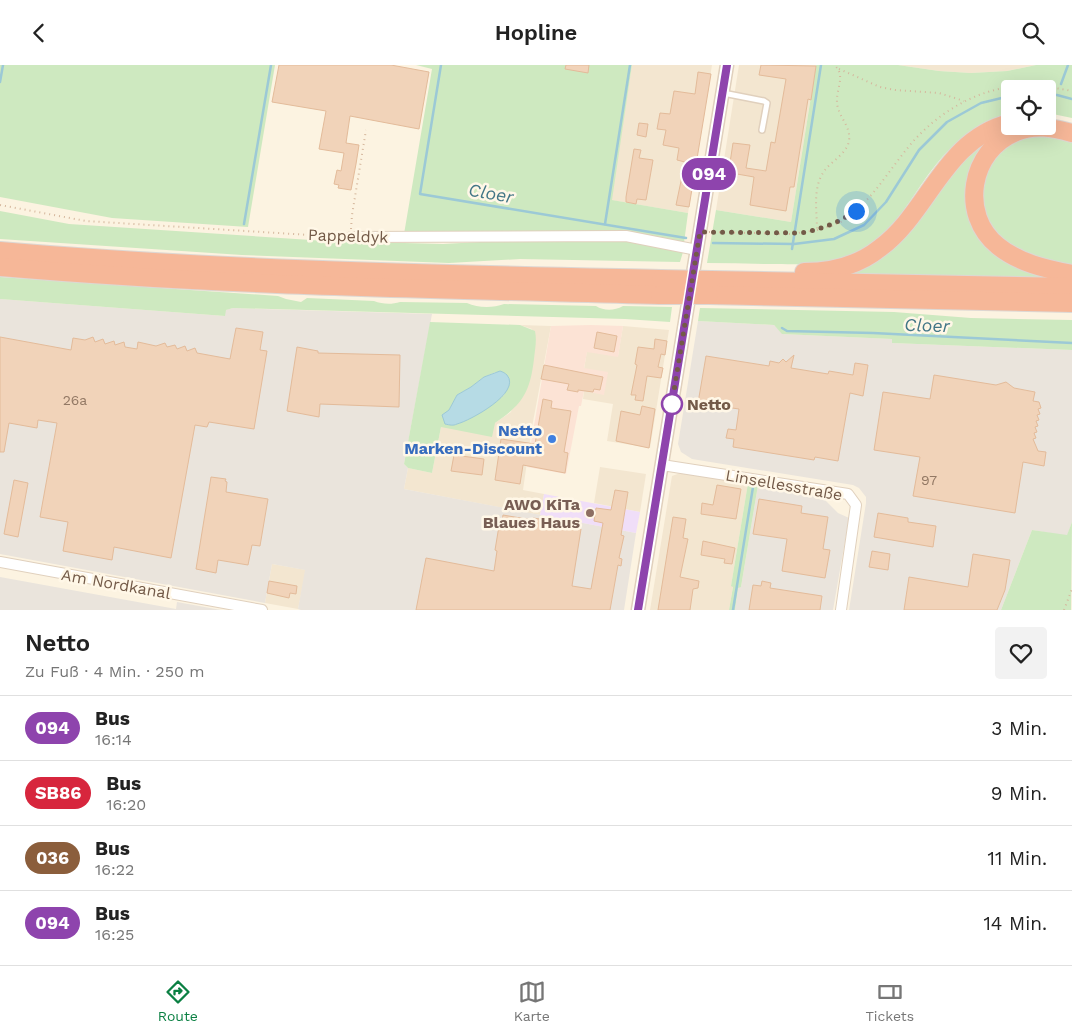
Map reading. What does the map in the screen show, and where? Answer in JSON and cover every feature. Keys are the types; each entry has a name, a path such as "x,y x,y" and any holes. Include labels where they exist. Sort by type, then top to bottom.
{"highway":[{"path":"1056,121 1072,124"},
{"path":"710,288 739,280 781,273 811,272 839,268 860,260 880,249 897,232 952,159 969,144 988,132 1001,127"},
{"path":"1072,133 1051,128 1033,127 1015,132 1000,141 986,156 977,172 973,190 975,210 984,229 996,245 1015,258 1072,275"},
{"path":"0,251 187,264 660,287"},
{"path":"0,267 330,286 710,288 1072,303"},
{"path":"739,280 1072,287"}],"street":[{"path":"638,610 727,65"},
{"name":"Pappeldyk","path":"352,237 626,236 697,250"},
{"name":"Linsellesstraße","path":"662,465 848,494 856,505 841,610"},
{"name":"Am Nordkanal","path":"0,562 262,610"}],"lane":[{"path":"722,93 767,103 762,130"}],"path":[{"path":"834,65 880,87 940,93 965,101"},
{"path":"817,230 817,186 825,171 845,149 849,141 849,131 838,108 837,93 841,75 839,69"},
{"path":"700,232 791,234 817,230 838,223 856,211 874,192 920,133 965,101 1006,87 1026,86 1072,91"},
{"path":"352,237 352,215 366,130"},
{"name":"Pappeldyk","path":"0,205 86,221 352,237"},
{"path":"1064,610 1072,589"}],"shaded area":[{"path":"632,65 712,65 688,213 611,200"},
{"path":"739,65 816,65 791,222 716,210"},
{"path":"898,65 1036,65 1007,71 971,73"},
{"path":"0,299 225,316 225,310 233,308 432,314 404,464 408,468 404,489 636,533 624,610 301,610 298,609 305,570 272,564 265,603 0,554"},
{"path":"698,321 774,325 783,334 893,339 892,343 1072,350 1072,522 1067,536 1032,530 1001,610 849,610 866,503 866,497 859,488 853,485 692,459 681,452 678,444"},
{"path":"520,325 551,326 532,427 523,490 544,494 540,515 404,489 408,468 432,473 441,427 495,423 511,412 532,329"},
{"path":"551,326 623,326 618,357 587,352 584,368 608,372 604,395 584,391 581,406 579,406 566,474 527,467"},
{"path":"623,326 669,330 650,448 607,441 613,404 583,399 584,391 608,373 584,369 587,351 618,356"},
{"path":"600,467 646,474 640,512 594,503"},
{"path":"683,472 748,483 731,586 733,586 729,610 650,610 672,476"},
{"path":"758,485 815,494 824,499 838,513 849,518 833,610 735,610 738,587 741,587"},
{"name":"AWO KiTa Blaues Haus","path":"544,494 640,512 636,533 540,515"},
{"path":"272,564 306,570 298,609 265,603"},
{"path":"0,577 176,609 177,602 221,610 0,610"}],"green space":[{"path":"0,65 275,65 248,227 112,218 0,197"},
{"path":"416,65 632,65 612,200 688,213 684,243 619,232 553,231 404,234 432,69"},
{"path":"816,65 898,65 971,73 1007,71 1036,65 1072,65 1072,118 1056,115 1056,80 1001,80 1001,119 973,131 945,154 894,223 879,238 860,251 829,262 814,264 707,263 716,210 791,222"},
{"path":"991,134 984,153 980,230 1061,278 835,273 849,270"},
{"path":"1032,135 1072,138 1072,267 1017,251 1000,238 989,224 983,208 984,174 991,160 1003,148 1017,139"},
{"path":"0,211 69,224 326,241 443,244 498,241 606,241 636,242 683,252 680,262 520,259 449,263 242,255 0,239"},
{"path":"0,277 278,296 301,302 307,298 374,301 387,304 400,302 467,303 485,307 504,304 596,306 609,310 623,306 672,307 670,322 625,319 233,308 226,310 225,316 0,299"},
{"path":"700,308 894,312 971,318 1072,320 1072,350 892,343 892,339 782,334 774,325 698,321"},
{"path":"430,322 520,325 535,331 534,359 527,389 519,403 495,423 492,437 441,427 432,473 408,468 404,464","holes":["496,372 509,380 504,395 454,425 449,410 457,395 484,377"]},
{"path":"748,483 758,485 741,587 738,588 735,610 729,610 733,587 731,586"},
{"path":"1072,522 1071,610 1001,610 1032,530 1067,535"}],"water":[{"path":"500,371 507,375 510,382 501,398 472,418 454,425 445,424 442,415 449,410 457,395 484,377"}],"building":[{"path":"279,65 391,65 429,72 419,129 350,116 346,143 359,145 356,164 351,190 338,188 339,185 334,184 337,170 341,171 344,153 319,149 326,111 272,102"},
{"path":"566,65 589,65 588,73 565,69"},
{"path":"761,65 816,66 811,100 808,99 794,187 790,187 786,211 750,205 754,177 737,174 737,178 728,176 733,143 750,145 746,168 766,171 771,142 775,143 786,79 759,75"},
{"path":"698,72 711,74 689,207 676,205 685,162 677,160 679,148 663,145 666,130 657,129 660,113 670,114 674,91 695,94"},
{"path":"639,123 648,124 646,137 637,135"},
{"path":"634,149 641,150 639,158 653,160 646,200 637,199 636,204 626,202"},
{"path":"236,328 263,332 260,350 267,351 254,429 209,422 207,427 195,425 171,558 114,547 112,560 63,551 68,522 40,517 57,423 38,420 37,428 9,423 4,452 0,452 0,337 71,350 73,338 85,340 93,337 95,342 103,339 105,344 114,341 115,345 124,342 125,347 137,349 138,342 156,346 165,343 167,347 175,345 177,349 185,346 187,351 195,348 197,353 230,359"},
{"path":"597,332 617,336 614,352 594,348"},
{"path":"655,339 667,341 665,355 661,354 658,367 663,368 661,378 647,376 643,401 635,400 636,395 631,395 637,365 635,364 638,347 654,349"},
{"path":"297,347 318,351 318,353 400,355 399,407 320,404 319,417 287,411"},
{"path":"794,355 791,368 828,374 829,371 853,375 855,363 868,365 863,396 850,393 838,461 815,457 814,460 733,447 734,439 726,438 728,429 736,430 739,409 698,403 706,356 769,366 770,361 779,363 783,359 786,362"},
{"path":"544,365 603,377 600,390 594,389 593,392 578,390 578,392 567,390 569,384 541,379"},
{"path":"934,375 996,385 1006,382 1014,388 1035,392 1033,401 1039,402 1041,408 1038,409 1040,414 1037,415 1039,420 1036,421 1038,426 1035,427 1037,432 1034,433 1036,438 1033,439 1038,451 1046,452 1044,466 1023,462 1015,513 913,496 920,457 874,450 883,392 930,399"},
{"path":"543,399 552,401 551,408 571,411 564,452 568,453 565,473 523,465 520,484 495,480 501,439 535,444"},
{"path":"642,406 655,409 649,448 616,441 621,411 640,415"},
{"path":"454,455 484,459 482,475 451,471"},
{"path":"211,477 226,479 226,492 268,499 260,546 252,545 248,565 218,560 216,573 196,569"},
{"path":"14,480 28,483 18,537 4,534"},
{"path":"717,485 741,489 736,519 701,514 702,503 713,505"},
{"path":"615,490 628,492 621,535 624,536 619,558 622,559 621,566 618,565 610,610 416,610 426,558 494,571 497,551 495,550 503,515 532,520 533,518 553,521 552,524 581,529 572,586 591,589 603,523 594,521 596,508 611,510"},
{"path":"759,499 802,506 801,513 828,517 823,549 830,550 825,578 782,571 787,539 753,534"},
{"path":"878,513 908,518 908,522 936,526 933,547 874,537"},
{"path":"673,517 686,519 683,538 688,539 680,577 699,581 698,588 693,589 690,610 658,610"},
{"path":"703,541 735,548 732,564 724,563 725,559 701,555"},
{"path":"872,551 890,554 888,570 869,567"},
{"path":"973,554 1010,560 1005,590 997,610 904,610 909,577 968,587"},
{"path":"269,581 297,586 296,594 290,593 289,598 267,593"},
{"path":"762,581 771,583 770,588 822,596 820,610 749,610 753,585 761,586"}],"waterway":[{"path":"0,82 3,65"},
{"path":"244,224 271,65"},
{"name":"Cloer","path":"441,65 420,194 686,238"},
{"path":"605,224 630,65"},
{"path":"792,249 821,65"},
{"path":"1061,84 1068,65"},
{"path":"1056,95 1072,99"},
{"path":"713,243 794,244 834,239 864,225 886,202 919,150 947,122 981,103 1001,98"},
{"name":"Cloer","path":"782,328 787,331 873,333 1072,343"},
{"path":"733,610 753,487"}],"bus line":[{"name":"094","path":"638,610 727,65"}],"place":[{"name":"Netto","path":"672,404"},
{"name":"Netto Marken-Discount","path":"552,439"},
{"name":"AWO KiTa Blaues Haus","path":"590,513"}],"route":[{"path":"672,404 671,409 700,232 801,233 838,223 856,211"}]}
